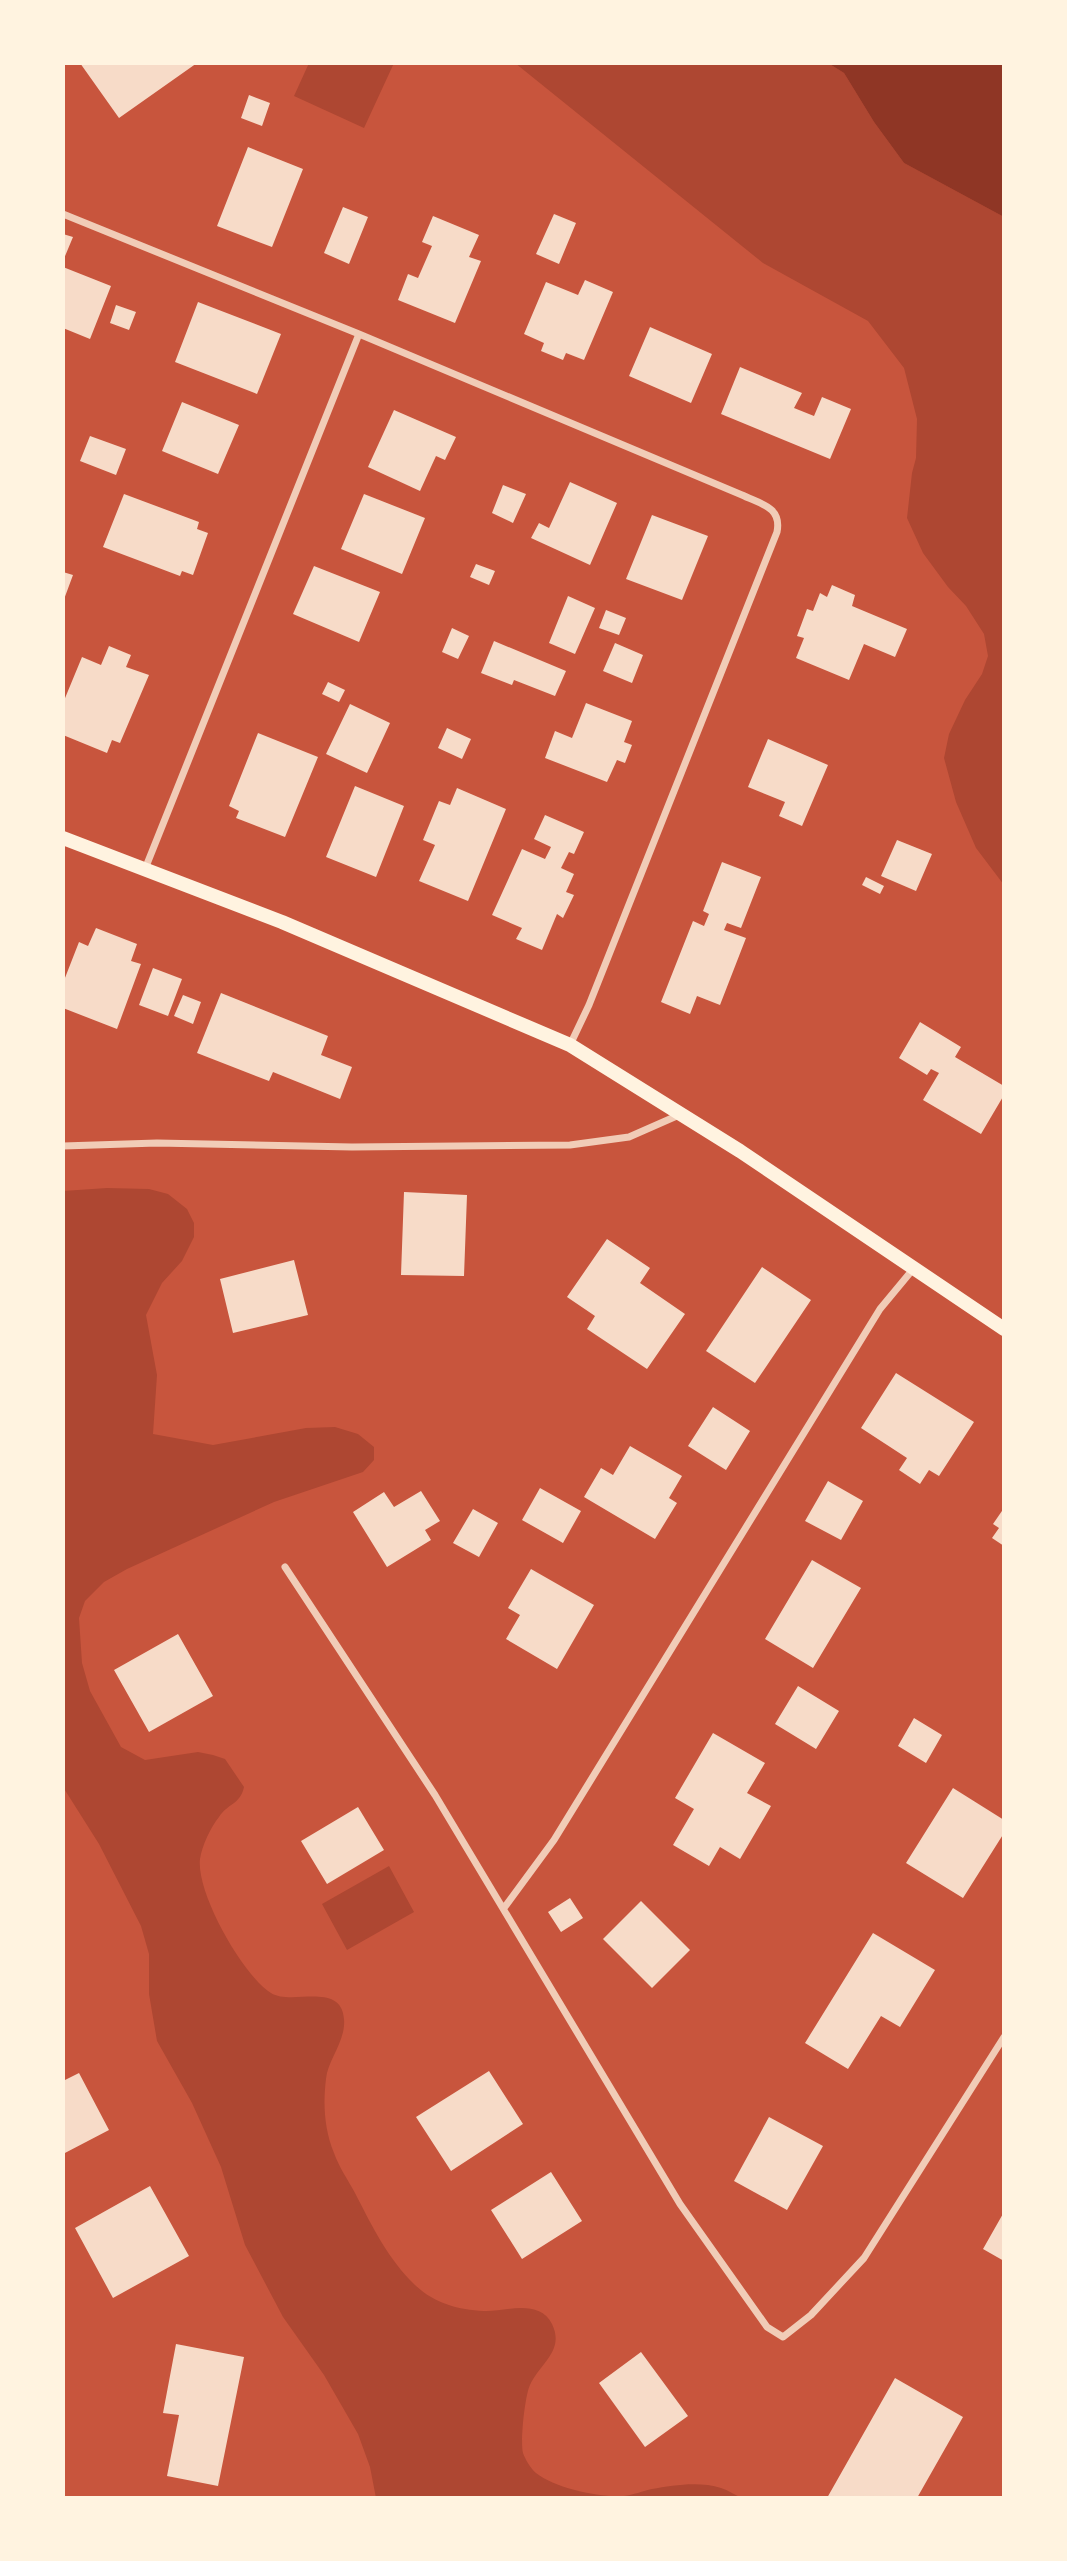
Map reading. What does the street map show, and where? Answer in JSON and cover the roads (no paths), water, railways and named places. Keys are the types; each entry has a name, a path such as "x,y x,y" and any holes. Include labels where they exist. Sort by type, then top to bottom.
{"main road":[{"path":"63,838 282,922 570,1045 740,1151 1004,1329"}],"street":[{"path":"63,214 359,334 772,509 779,521 777,532 589,1005 570,1045"},
{"path":"144,871 359,334"},
{"path":"63,1146 157,1143 352,1147 570,1145 629,1137 679,1115"},
{"path":"504,1908 554,1840 880,1309 914,1268"},
{"path":"285,1567 435,1795 680,2204 767,2327 783,2337 811,2315 864,2258 1004,2037"}]}
